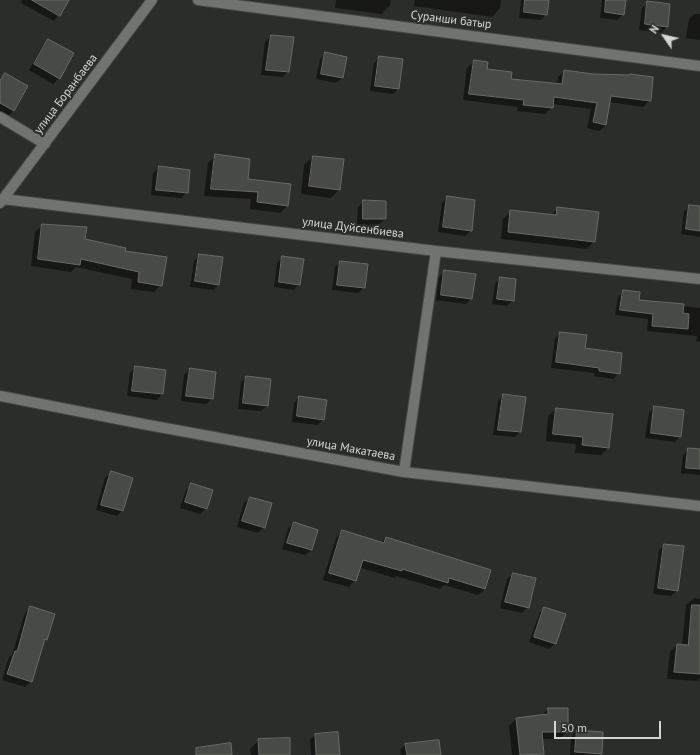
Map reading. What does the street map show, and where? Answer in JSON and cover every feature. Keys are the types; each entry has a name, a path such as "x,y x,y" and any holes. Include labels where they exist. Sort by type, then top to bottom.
{"street":[{"name":"улица Боранбаева","path":"2,201 152,0"},
{"name":"Суранши батыр","path":"198,0 700,66"},
{"path":"0,117 45,144"},
{"name":"улица Дуйсенбиева","path":"2,201 436,251 700,279"},
{"path":"404,472 436,251"},
{"name":"улица Макатаева","path":"0,396 404,472 700,506"}],"building":[{"path":"32,0 69,0 60,16"},
{"path":"525,0 549,0 547,15 524,12"},
{"path":"606,0 626,0 624,15 605,12"},
{"path":"647,1 670,4 668,27 645,24"},
{"path":"271,35 294,37 289,72 266,70"},
{"path":"48,39 74,53 60,79 34,64"},
{"path":"325,52 347,57 343,78 321,74"},
{"path":"379,56 403,59 399,89 375,86"},
{"path":"474,60 488,62 487,69 512,72 511,79 562,84 564,70 593,74 630,74 653,77 651,101 611,96 606,125 593,122 597,103 554,97 553,108 523,105 524,100 469,94"},
{"path":"5,73 28,86 14,111 0,103 0,81"},
{"path":"215,154 250,159 248,179 291,184 288,206 257,202 258,192 211,189"},
{"path":"313,156 344,159 340,190 309,186"},
{"path":"159,166 190,170 188,193 156,190"},
{"path":"447,196 475,200 472,231 443,227"},
{"path":"363,200 386,201 386,219 363,219"},
{"path":"689,205 700,206 700,231 686,229"},
{"path":"557,207 599,212 595,242 508,232 510,210 556,215"},
{"path":"42,224 87,227 85,239 126,248 125,251 167,257 162,286 138,282 139,272 81,259 80,265 38,259"},
{"path":"199,254 223,257 219,285 195,281"},
{"path":"282,256 304,259 300,285 279,282"},
{"path":"340,261 368,264 365,288 337,285"},
{"path":"444,270 476,274 472,299 441,295"},
{"path":"500,277 516,279 514,301 497,299"},
{"path":"623,290 640,292 639,300 684,304 683,313 689,314 688,329 652,326 653,314 620,310"},
{"path":"560,332 587,335 585,348 622,353 620,374 599,371 599,368 556,362"},
{"path":"135,366 166,370 163,394 132,391"},
{"path":"190,368 216,372 213,399 186,396"},
{"path":"246,376 271,379 268,406 243,403"},
{"path":"503,394 526,397 521,432 498,430"},
{"path":"299,396 327,400 324,420 297,416"},
{"path":"654,406 684,410 681,437 651,433"},
{"path":"556,408 613,414 609,448 582,445 583,437 553,434"},
{"path":"688,448 700,449 700,469 686,468"},
{"path":"111,471 133,478 123,511 101,505"},
{"path":"191,483 213,490 207,509 185,502"},
{"path":"250,497 272,503 265,528 242,521"},
{"path":"294,522 318,530 312,550 287,543"},
{"path":"342,530 384,543 386,537 491,570 485,589 449,578 448,583 402,569 402,571 363,560 356,581 329,573"},
{"path":"664,544 684,546 678,591 658,588"},
{"path":"513,573 536,578 529,608 505,602"},
{"path":"692,605 700,605 700,674 674,672 677,644 688,645"},
{"path":"30,606 55,614 47,640 45,639 32,682 7,674 15,651 17,651"},
{"path":"544,607 566,614 556,644 534,637"},
{"path":"548,708 568,708 568,732 542,732 544,754 520,755 516,718 548,714"},
{"path":"577,730 603,732 602,754 575,752"},
{"path":"338,732 340,755 316,755 315,734"},
{"path":"290,738 290,755 259,755 258,739"},
{"path":"439,740 441,755 407,755 405,744"},
{"path":"231,743 232,755 196,755 196,748"}]}
